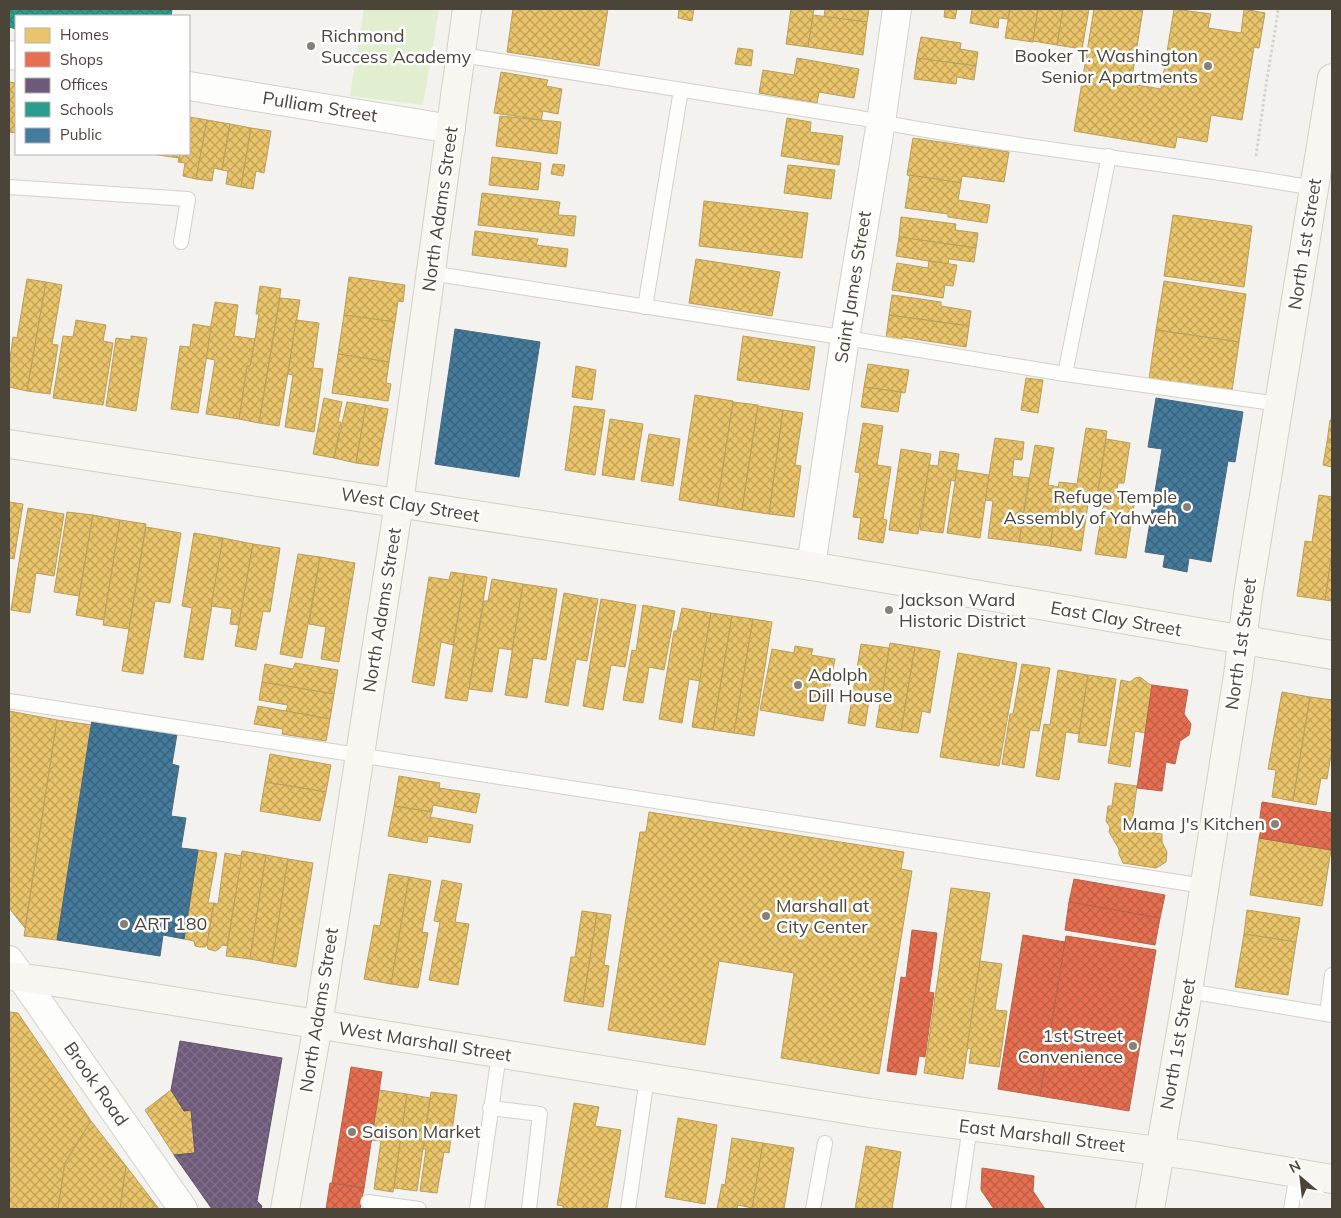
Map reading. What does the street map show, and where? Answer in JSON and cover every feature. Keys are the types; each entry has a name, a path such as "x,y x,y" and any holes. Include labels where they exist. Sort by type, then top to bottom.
{"street":[{"name":"North Adams Street","path":"285,1209 318,1025 358,755 399,503 467,9"},
{"name":"Saint James Street","path":"811,566 844,338 881,122 896,9"},
{"name":"North 1st Street","path":"1150,1209 1188,991 1248,594 1314,188 1329,122 1332,78"},
{"name":"Pulliam Street","path":"190,86 451,128"},
{"name":"West Clay Street","path":"9,444 811,566"},
{"name":"East Clay Street","path":"811,566 1332,655"},
{"name":"West Marshall Street","path":"13,971 318,1025 752,1095"},
{"name":"Brook Road","path":"13,971 183,1209"},
{"name":"East Marshall Street","path":"752,1095 870,1113 1196,1156 1332,1179"}],"lane":[{"path":"462,55 903,127 1109,156 1314,188"},
{"path":"645,307 681,90"},
{"path":"1065,374 1109,156"},
{"path":"9,186 188,199 181,242"},
{"path":"430,273 1065,374 1279,404"},
{"path":"9,701 1204,886"},
{"path":"1188,991 1329,1014 1332,975"},
{"path":"477,1209 499,1054"},
{"path":"628,1209 647,1078"},
{"path":"490,1108 540,1114 528,1209"},
{"path":"958,1209 970,1126"},
{"path":"813,1209 825,1143"},
{"path":"1291,1209 1297,1174"},
{"path":"368,1202 419,1209"}],"path":[{"path":"1253,178 1278,12 1276,9"}],"green space":[{"path":"364,9 439,9 423,105 350,96"}],"building: Homes":[{"path":"513,9 608,9 599,66 507,52"},
{"path":"679,9 694,9 692,21 678,18"},
{"path":"791,9 814,9 808,47 786,44"},
{"path":"825,9 869,9 867,22 824,17"},
{"path":"945,9 957,9 955,19 944,17"},
{"path":"972,9 1010,9 1008,19 999,18 998,28 970,23"},
{"path":"1010,9 1038,9 1033,42 1005,38"},
{"path":"1038,9 1063,9 1057,45 1033,41"},
{"path":"1063,9 1089,9 1082,49 1057,45"},
{"name":"Booker T. Washington Senior Apartments","path":"1094,9 1143,9 1131,84 1161,89 1174,9 1211,14 1208,28 1241,33 1244,9 1265,13 1259,48 1254,47 1242,120 1211,115 1207,142 1177,137 1175,148 1074,131"},
{"path":"813,15 867,22 863,55 808,47"},
{"path":"921,37 961,43 960,49 978,52 976,66 917,58"},
{"path":"738,48 753,50 751,66 735,64"},
{"path":"797,58 859,69 854,98 819,92 817,103 759,93 763,70 794,75"},
{"path":"917,58 976,66 974,80 957,77 956,84 914,79"},
{"path":"501,72 548,80 546,86 562,89 558,114 543,111 541,120 494,113"},
{"path":"9,82 15,83 15,133 9,132"},
{"path":"500,116 561,122 557,154 496,146"},
{"path":"190,117 207,120 196,179 183,176 185,163 178,162 180,155 190,155"},
{"path":"787,118 811,122 810,132 843,136 839,165 781,156"},
{"path":"207,120 230,124 222,170 214,168 212,181 196,179"},
{"path":"230,124 251,128 241,187 226,184 228,171 222,170"},
{"path":"251,128 271,131 264,173 256,171 253,189 241,187"},
{"path":"913,138 1009,152 1004,182 962,176 961,183 907,175"},
{"path":"158,155 180,155 179,158"},
{"path":"492,157 541,163 538,190 489,185"},
{"path":"553,164 565,165 563,176 551,174"},
{"path":"788,165 835,170 831,199 784,193"},
{"path":"910,175 961,183 958,200 990,205 987,223 948,217 948,214 905,208"},
{"path":"482,193 560,202 558,215 576,216 574,236 478,225"},
{"path":"704,201 808,213 802,258 699,246"},
{"path":"1173,215 1252,226 1244,287 1164,276"},
{"path":"901,217 956,224 955,230 978,233 976,248 899,237"},
{"path":"475,231 538,239 536,245 568,249 566,267 472,255"},
{"path":"899,237 976,248 974,262 949,259 948,264 896,256"},
{"path":"696,259 780,272 772,316 689,303"},
{"path":"929,261 957,265 953,286 945,285 943,298 892,290 897,263 928,268"},
{"path":"349,277 405,285 403,302 398,301 395,322 344,315"},
{"path":"27,279 46,282 27,391 9,387 9,366 13,337 17,338"},
{"path":"1164,281 1246,294 1239,342 1156,330"},
{"path":"46,282 62,285 52,344 58,345 50,394 27,391"},
{"path":"260,286 281,289 259,423 239,419 247,366 250,366 259,314 256,314"},
{"path":"892,295 941,302 941,306 971,311 969,326 889,315"},
{"path":"280,298 300,300 279,426 259,423"},
{"path":"215,302 238,305 234,336 255,339 250,366 247,366 239,419 206,414 215,360 205,358"},
{"path":"344,315 395,322 389,362 338,354"},
{"path":"889,315 969,326 966,347 902,337 902,341 886,338"},
{"path":"76,320 106,325 103,341 113,343 103,405 53,398 63,336 73,337"},
{"path":"296,320 319,323 313,368 323,369 314,432 285,427 293,375 288,374"},
{"path":"193,324 211,327 198,413 171,409 180,346 190,347"},
{"path":"1156,330 1239,342 1232,391 1149,379"},
{"path":"131,336 147,338 136,411 106,406 116,338 131,340"},
{"path":"743,336 815,347 809,390 737,380"},
{"path":"338,354 389,362 386,383 391,384 388,401 332,393"},
{"path":"868,364 909,370 905,393 864,387"},
{"path":"576,366 596,370 592,400 572,397"},
{"path":"1026,378 1043,380 1038,413 1021,410"},
{"path":"864,387 901,392 898,412 861,407"},
{"path":"695,395 733,401 717,506 679,500"},
{"path":"324,398 342,402 338,422 341,422 334,458 313,454"},
{"path":"347,402 366,405 356,463 334,458"},
{"path":"733,402 758,405 742,510 717,506"},
{"path":"366,405 388,409 378,466 356,463"},
{"path":"574,406 605,410 595,475 565,470"},
{"path":"758,406 783,410 769,514 742,510"},
{"path":"783,410 803,413 795,465 801,466 794,517 769,514"},
{"path":"610,419 643,424 634,480 602,475"},
{"path":"1330,420 1332,420 1332,443 1327,442"},
{"path":"863,423 883,426 877,465 891,467 883,519 887,520 883,543 858,539 861,518 853,517 860,473 855,472"},
{"path":"1086,428 1107,431 1096,505 1088,504 1081,551 1050,546 1059,482 1077,484"},
{"path":"649,434 680,439 673,486 641,481"},
{"path":"995,438 1024,442 1022,460 1014,459 1012,476 1029,478 1019,542 988,538 993,501 985,500"},
{"path":"1106,439 1130,443 1124,483 1118,483 1116,497 1135,499 1126,558 1095,554 1103,506 1096,505"},
{"path":"1327,442 1332,443 1332,467 1323,465"},
{"path":"1035,445 1054,448 1048,485 1059,487 1050,546 1019,542"},
{"path":"901,449 931,454 918,534 889,530"},
{"path":"940,451 959,454 955,481 951,480 943,533 920,530 929,465 938,466"},
{"path":"957,470 989,475 980,538 947,533"},
{"path":"1319,495 1332,497 1332,553 1325,600 1297,596 1305,541 1312,542"},
{"path":"9,502 23,504 14,559 9,558"},
{"path":"28,508 64,514 54,576 36,573 30,613 11,610"},
{"path":"67,512 93,515 79,596 54,592"},
{"path":"93,515 120,520 104,620 76,615"},
{"path":"120,520 146,524 129,629 103,625"},
{"path":"146,527 181,533 170,603 155,601 143,674 122,671"},
{"path":"194,533 223,538 203,660 184,657 192,608 182,606"},
{"path":"223,538 253,544 239,625 230,624 232,609 211,606"},
{"path":"253,544 280,548 270,612 263,611 256,650 235,646"},
{"path":"1332,553 1332,601 1325,600"},
{"path":"298,554 320,557 302,658 280,654"},
{"path":"320,557 355,563 339,662 321,659 326,627 309,624"},
{"path":"451,572 465,574 453,645 441,642 434,686 412,682 429,577 449,580"},
{"path":"465,574 487,577 467,701 445,698"},
{"path":"492,579 523,584 512,650 499,648 492,692 469,689 484,601 488,601"},
{"path":"523,584 557,589 546,660 533,658 527,698 505,695"},
{"path":"564,593 598,599 587,661 576,659 568,706 545,702"},
{"path":"601,599 636,605 625,667 611,665 603,710 583,706"},
{"path":"643,605 675,611 664,670 649,667 643,703 623,700 632,650 636,651"},
{"path":"682,608 711,613 700,681 689,679 682,723 659,719 674,631 677,631"},
{"path":"711,613 732,616 713,730 692,727"},
{"path":"732,616 753,619 734,733 713,730"},
{"path":"753,619 772,622 754,736 734,733"},
{"path":"890,643 915,647 901,731 876,727"},
{"path":"861,644 889,648 882,697 870,695 865,726 848,723"},
{"name":"Adolph Dill House","path":"795,646 813,649 811,655 835,659 823,721 760,710 772,649 794,653"},
{"path":"915,647 940,651 930,713 922,711 918,733 901,731"},
{"path":"958,653 1017,663 999,766 940,757"},
{"path":"295,663 338,670 334,694 262,682 265,664 293,669"},
{"path":"1022,664 1050,668 1039,731 1030,730 1024,768 1002,764 1010,714 1013,714"},
{"path":"1058,670 1088,675 1079,734 1066,732 1059,780 1036,776 1044,724 1050,725"},
{"path":"1088,675 1116,679 1106,746 1078,742"},
{"path":"1140,677 1152,685 1145,733 1135,731 1130,767 1108,763 1121,680 1130,682"},
{"path":"262,682 334,694 330,719 286,711 288,705 259,700"},
{"path":"1282,692 1310,697 1293,801 1272,797 1276,770 1268,769"},
{"path":"1310,697 1332,700 1332,749 1327,779 1321,778 1316,805 1293,801"},
{"path":"258,706 330,719 326,741 282,734 283,729 254,724"},
{"path":"9,711 57,720 25,928 9,908"},
{"path":"57,720 92,725 57,940 24,936"},
{"path":"270,754 331,765 326,792 265,782"},
{"path":"399,776 440,783 439,788 480,794 476,813 433,805 432,812 394,806"},
{"path":"265,782 326,792 320,821 260,811"},
{"path":"1115,783 1137,786 1132,822 1135,830 1162,834 1162,842 1167,852 1166,862 1156,868 1123,863 1119,849 1109,832 1110,827 1106,821 1108,806 1112,806"},
{"path":"394,806 432,812 430,817 473,825 470,843 428,836 427,843 388,836"},
{"name":"Marshall at City Center","path":"649,812 904,852 901,869 912,871 879,1074 781,1058 794,973 719,961 705,1045 608,1030 640,832 646,832"},
{"path":"1259,838 1331,850 1322,906 1250,895"},
{"path":"198,850 217,853 208,903 214,903 207,945 205,947 195,946 194,941 184,939"},
{"path":"242,851 266,855 250,959 226,956"},
{"path":"225,853 242,856 227,946 222,945 215,951 208,949 207,945 214,903 218,904"},
{"path":"266,855 288,859 272,963 250,959"},
{"path":"288,859 313,863 296,967 272,963"},
{"path":"389,874 409,877 391,984 364,979 374,925 380,926"},
{"path":"409,877 431,881 422,932 428,933 418,988 391,984"},
{"path":"442,880 462,884 455,922 469,924 458,985 429,980 440,922 434,921"},
{"path":"951,888 990,893 963,1079 924,1073"},
{"path":"1247,910 1300,918 1296,942 1244,934"},
{"path":"582,911 597,913 583,1004 564,1001 571,957 575,957"},
{"path":"597,913 611,915 604,965 609,966 603,1007 583,1004"},
{"path":"1244,934 1296,942 1288,995 1235,987"},
{"path":"980,961 1002,964 995,1010 1007,1011 999,1067 969,1063 971,1049 967,1048"},
{"path":"9,1012 18,1013 91,1121 65,1163 58,1209 9,1209"},
{"path":"171,1090 184,1111 191,1110 195,1153 174,1155 145,1110"},
{"path":"379,1090 407,1094 393,1192 374,1189 381,1141 371,1140"},
{"path":"431,1092 457,1095 449,1153 444,1152 437,1193 420,1191 426,1149 423,1149"},
{"path":"407,1094 430,1098 417,1191 394,1188"},
{"path":"574,1103 599,1107 595,1126 621,1130 607,1209 563,1209 563,1206 557,1205"},
{"path":"678,1118 717,1125 705,1204 665,1197"},
{"path":"91,1121 126,1166 120,1209 58,1209 65,1163"},
{"path":"732,1138 763,1143 752,1208 738,1205 737,1209 717,1209 722,1184 725,1185"},
{"path":"763,1143 794,1148 784,1209 752,1209"},
{"path":"866,1146 901,1152 892,1209 855,1209"},
{"path":"126,1166 159,1209 120,1209"}],"building: Shops":[{"path":"1152,685 1188,690 1184,714 1191,724 1189,735 1180,741 1175,764 1166,762 1162,791 1137,788"},
{"path":"1262,802 1332,813 1331,850 1259,838 1262,826 1259,825"},
{"path":"1074,879 1165,895 1160,918 1069,902"},
{"path":"1069,902 1160,918 1155,945 1065,930"},
{"path":"912,930 937,933 929,992 934,993 925,1057 919,1056 916,1075 887,1071 901,977 906,978"},
{"path":"1023,935 1065,942 1040,1096 998,1089"},
{"path":"1066,936 1156,950 1129,1111 1040,1096"},
{"path":"351,1067 382,1072 364,1188 332,1183"},
{"path":"982,1168 1034,1176 1033,1191 1045,1209 994,1209 981,1190"},
{"path":"330,1183 364,1188 360,1209 326,1209"}],"building: Offices":[{"path":"180,1041 282,1058 257,1201 262,1206 261,1209 212,1209 174,1155 195,1153 191,1110 184,1111 171,1090"}],"building: Schools":[{"path":"9,9 172,9 171,15 15,15 15,29 9,27"}],"building: Public":[{"path":"455,329 540,342 519,477 435,464"},
{"name":"Refuge Temple Assembly of Yahweh","path":"1156,398 1243,412 1235,462 1228,461 1211,562 1189,558 1187,572 1163,567 1165,555 1145,552 1162,449 1148,447"},
{"path":"92,720 177,734 172,764 179,766 171,816 186,818 181,848 198,850 184,939 163,935 160,956 57,940"}],"place":[{"name":"Richmond Success Academy","path":"311,46"},
{"name":"Booker T. Washington Senior Apartments","path":"1208,66"},
{"name":"Refuge Temple Assembly of Yahweh","path":"1187,507"},
{"name":"Jackson Ward Historic District","path":"889,610"},
{"name":"Adolph Dill House","path":"798,685"},
{"name":"Mama J's Kitchen","path":"1275,824"},
{"name":"Marshall at City Center","path":"766,916"},
{"name":"ART 180","path":"124,924"},
{"name":"1st Street Convenience","path":"1133,1046"},
{"name":"Saison Market","path":"352,1132"}]}
